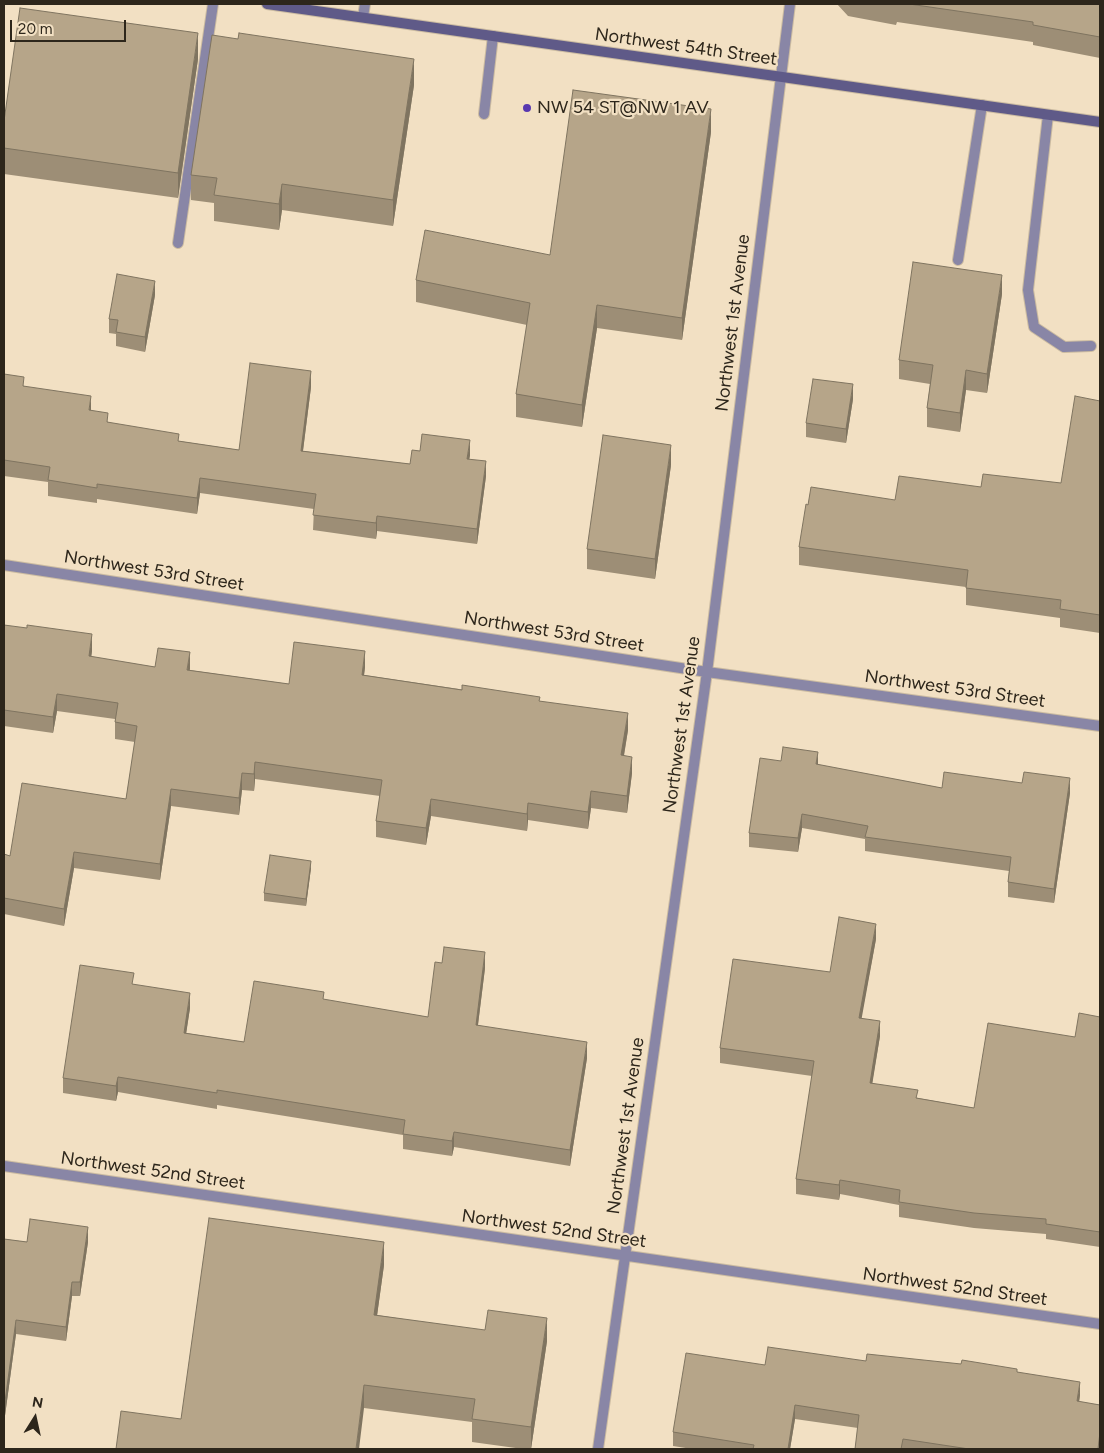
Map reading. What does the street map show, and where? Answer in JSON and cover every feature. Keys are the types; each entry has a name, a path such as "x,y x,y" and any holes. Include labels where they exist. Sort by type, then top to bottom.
{"main road":[{"name":"Northwest 54th Street","path":"266,4 1100,122"}],"street":[{"path":"178,243 213,4"},
{"path":"363,17 365,4"},
{"name":"Northwest 1st Avenue","path":"598,1449 707,672 790,4"},
{"path":"484,114 493,36"},
{"path":"958,260 982,105"},
{"path":"1048,115 1028,290 1034,327 1064,347 1091,346"},
{"name":"Northwest 53rd Street","path":"4,565 707,672 1100,726"},
{"name":"Northwest 52nd Street","path":"4,1166 1100,1324"}],"building":[{"path":"909,4 1100,4 1100,37 1033,25 1033,22"},
{"path":"20,8 198,33 178,173 4,148 4,121"},
{"path":"239,33 414,59 393,200 282,184 279,204 214,195 217,178 191,175 212,35 238,39"},
{"path":"573,90 711,109 682,318 597,305 582,405 516,394 530,303 416,280 425,230 550,255"},
{"path":"913,262 1002,275 987,374 966,370 960,413 927,408 933,365 899,360"},
{"path":"117,274 155,281 145,337 116,332 118,320 109,319"},
{"path":"250,363 311,371 301,451 410,464 412,450 420,451 422,434 470,440 467,459 486,461 477,529 377,516 376,523 313,515 316,494 200,478 197,498 97,484 97,488 48,480 50,467 4,460 4,374 24,377 23,386 91,396 89,410 108,413 107,422 179,434 178,441 239,450"},
{"path":"813,379 853,384 846,429 806,423"},
{"path":"1075,396 1100,401 1100,615 1060,609 1061,600 966,588 968,570 799,547 806,504 808,505 811,487 895,500 899,476 981,487 983,474 1061,483"},
{"path":"603,435 671,445 655,559 587,549"},
{"path":"4,625 27,628 27,625 92,634 89,656 155,667 158,648 190,652 187,670 289,684 294,642 365,651 362,675 462,690 462,685 540,697 539,701 628,713 621,755 632,757 627,796 591,791 588,812 528,803 527,814 431,799 426,828 376,821 382,780 255,762 254,774 242,773 239,798 171,789 160,864 74,852 64,909 4,898 4,854 10,856 22,783 126,799 137,726 115,722 118,703 57,694 53,717 4,710"},
{"path":"783,747 818,752 816,764 942,788 944,772 1022,783 1024,772 1070,778 1054,889 1008,882 1011,857 865,837 868,826 802,814 798,838 749,833 760,758 781,761"},
{"path":"270,855 311,861 306,899 264,893"},
{"path":"839,917 876,924 859,1018 880,1021 870,1083 918,1090 916,1098 974,1108 988,1023 1075,1037 1079,1013 1100,1017 1100,1232 1046,1224 1046,1219 974,1213 899,1202 900,1190 840,1180 839,1185 796,1179 814,1061 720,1048 733,959 830,972"},
{"path":"444,947 485,952 476,1025 587,1042 570,1150 454,1132 452,1141 403,1134 405,1120 217,1090 217,1093 118,1077 116,1086 63,1078 80,965 134,973 132,984 190,993 184,1033 244,1042 254,981 324,992 323,999 428,1017 435,962 442,963"},
{"path":"209,1218 384,1242 374,1315 485,1330 488,1310 547,1318 531,1427 472,1419 475,1399 364,1385 356,1449 116,1449 121,1411 181,1419"},
{"path":"30,1219 88,1227 80,1282 72,1282 66,1327 16,1320 4,1409 4,1239 27,1242"},
{"path":"768,1347 866,1361 867,1354 961,1364 962,1360 1017,1369 1017,1372 1080,1382 1077,1401 1100,1405 1098,1449 969,1449 903,1439 901,1449 855,1449 859,1415 795,1405 788,1449 753,1449 754,1445 673,1432 686,1353 765,1365"}],"place":[{"name":"NW 54 ST@NW 1 AV","path":"527,108"}]}
